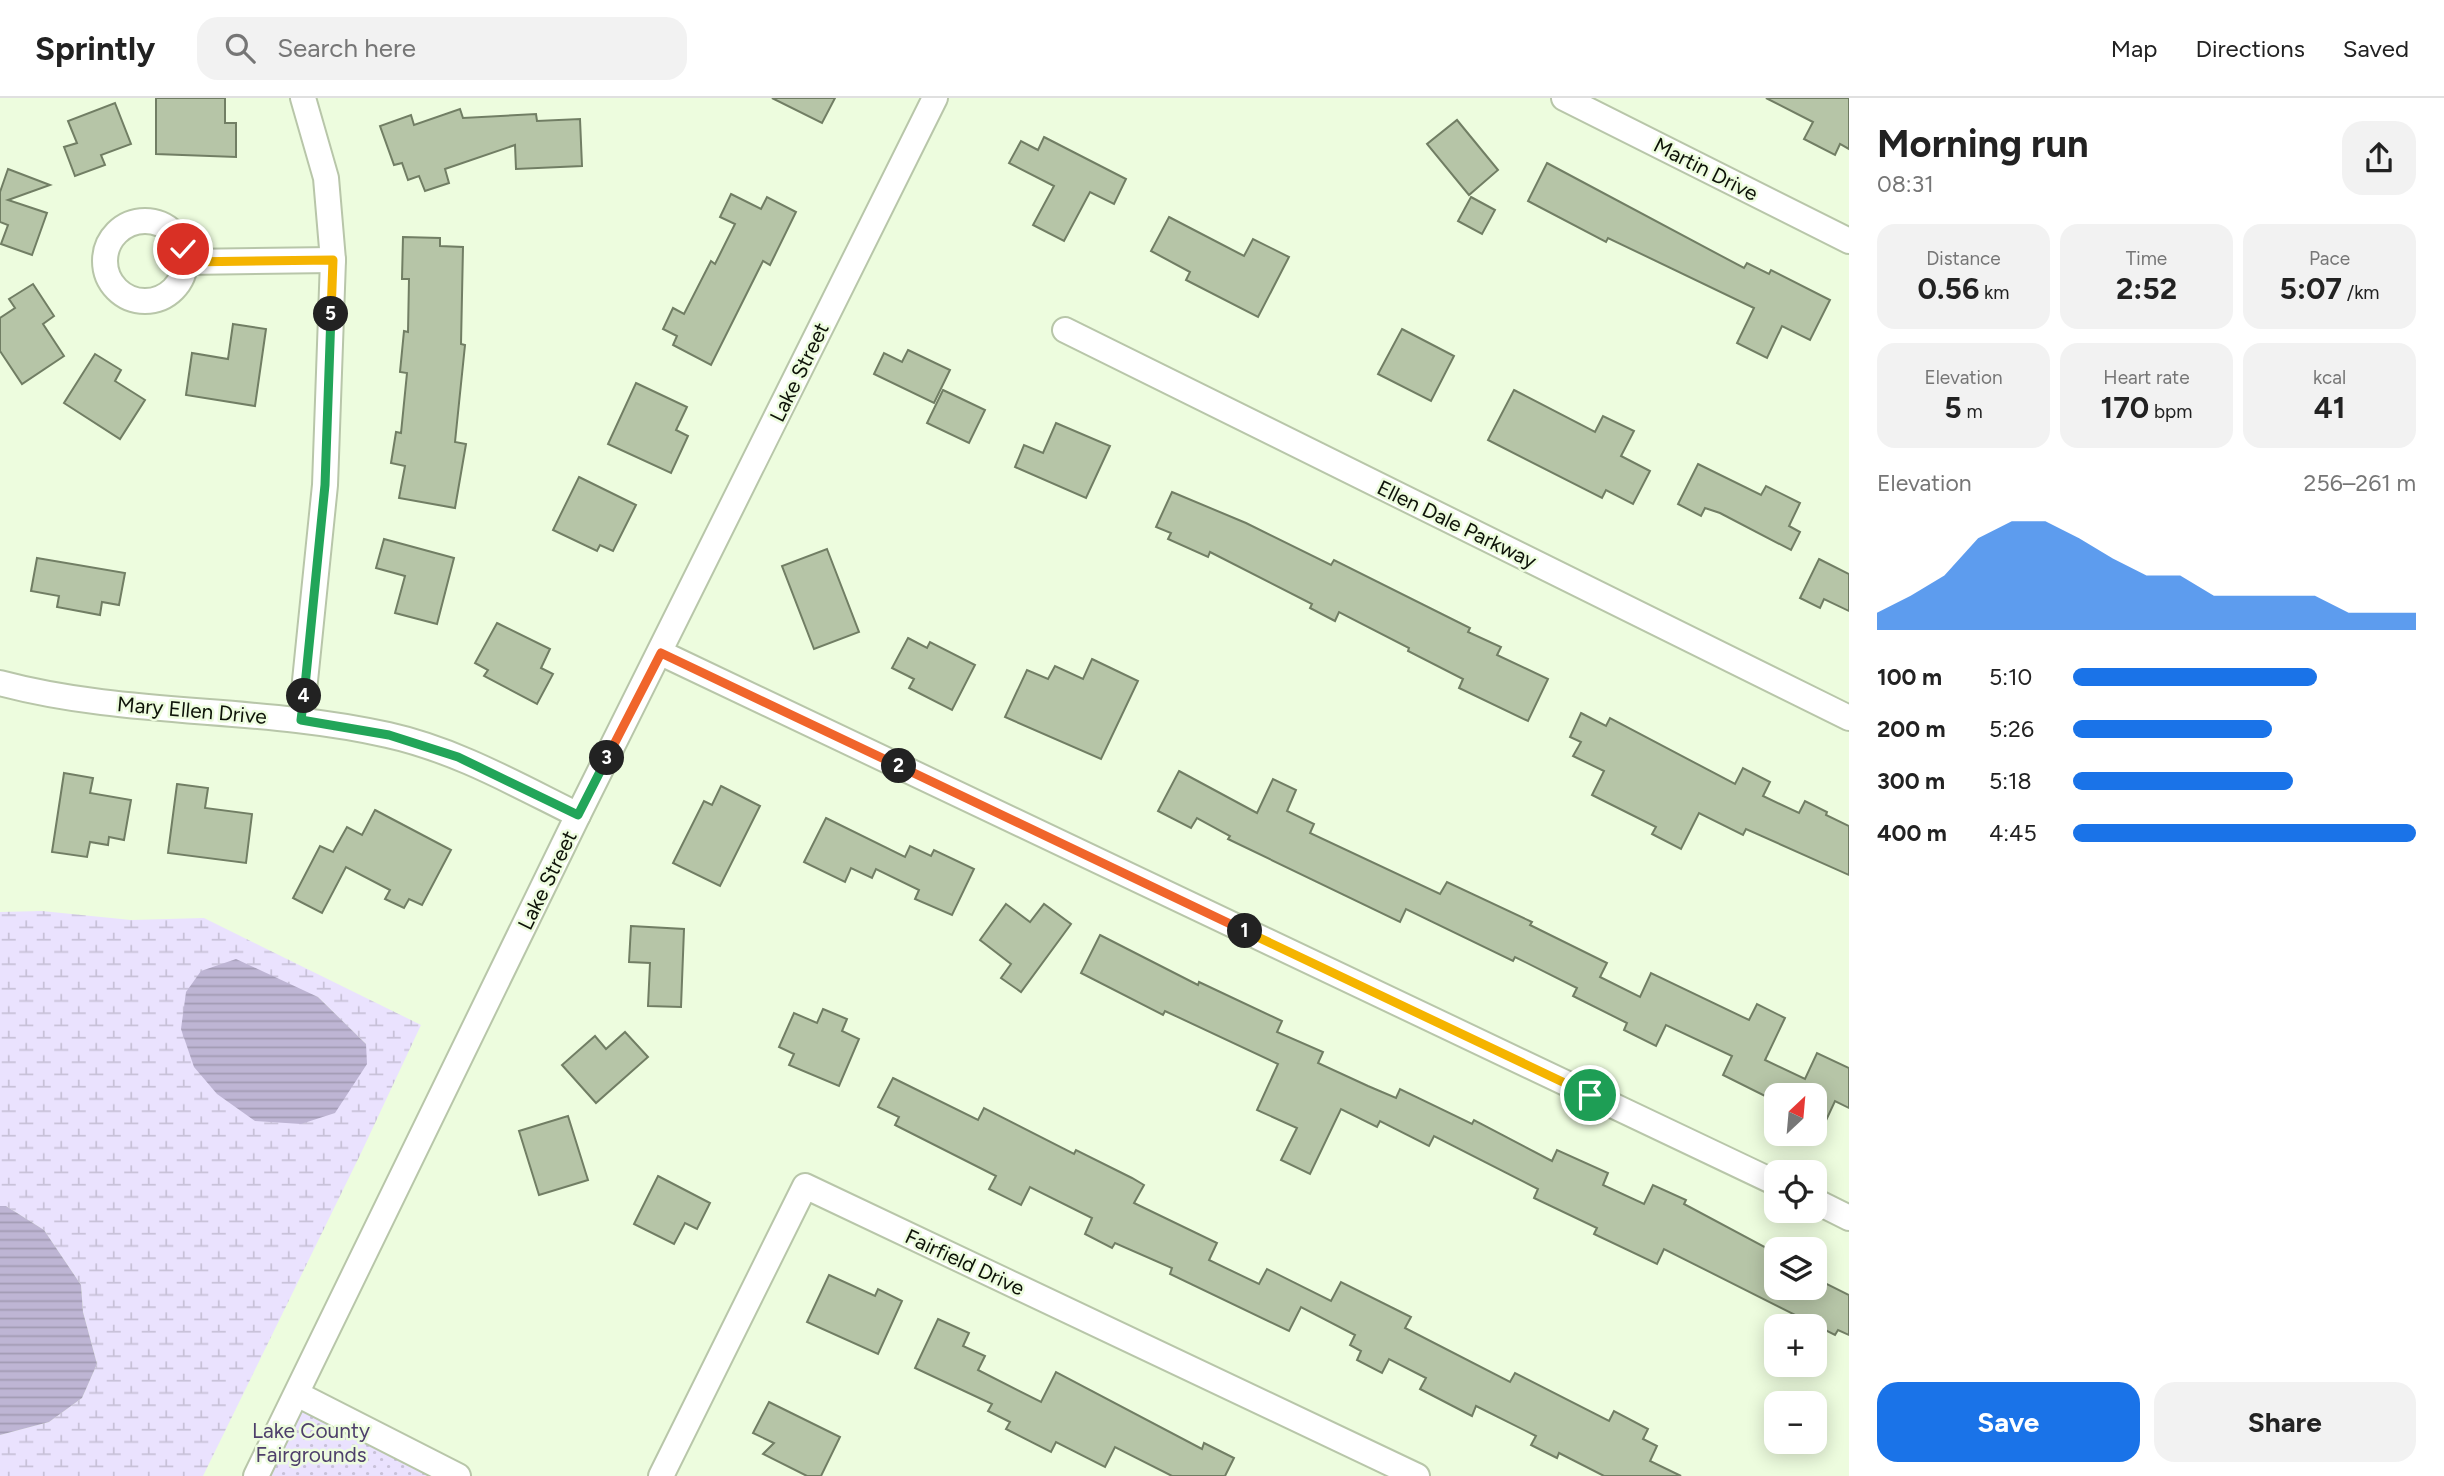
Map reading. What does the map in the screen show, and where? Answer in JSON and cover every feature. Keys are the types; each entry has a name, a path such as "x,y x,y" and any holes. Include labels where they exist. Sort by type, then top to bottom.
{"street":[{"path":"301,720 325,485 333,260 326,178 303,98"},
{"name":"Lake Street","path":"256,1476 578,815 935,98"},
{"name":"Martin Drive","path":"1564,98 1849,241"},
{"path":"185,262 333,260"},
{"name":"Ellen Dale Parkway","path":"1065,330 1849,718"},
{"path":"661,653 1764,1177"},
{"name":"Mary Ellen Drive","path":"0,683 45,695 301,720 389,735 458,757 578,815"},
{"name":"Fairfield Drive","path":"661,1476 805,1186 1418,1476"},
{"path":"1827,1208 1849,1218"},
{"path":"296,1394 458,1476"}],"green space":[{"path":"42,911 131,920 204,918 421,1025 203,1476 0,1476 0,1435 49,1422 82,1398 97,1364 83,1312 81,1285 44,1230 6,1206 0,1206 0,912","holes":["294,988 318,997 366,1044 366,1064"]},
{"name":"Lake County Fairgrounds","path":"293,1395 458,1476 253,1476"}],"shaded area":[{"path":"236,959 318,997 366,1044 367,1064 335,1113 301,1124 255,1121 217,1094 194,1067 181,1029 186,992 201,971"},
{"path":"0,1206 6,1206 44,1230 81,1285 83,1312 97,1364 82,1398 49,1422 0,1435"}],"building":[{"path":"156,98 225,98 225,123 236,123 236,157 156,154"},
{"path":"772,98 835,98 822,123"},
{"path":"1766,98 1849,98 1849,149 1840,144 1835,155 1804,139 1813,122"},
{"path":"115,103 131,144 101,155 105,165 75,176 64,147 77,143 68,121"},
{"path":"460,109 463,118 536,114 537,121 580,119 582,166 516,169 515,145 445,169 449,183 425,191 419,176 408,180 402,163 394,165 380,126 411,115 414,125"},
{"path":"1457,120 1498,170 1469,195 1427,144"},
{"path":"1044,137 1126,179 1114,204 1090,192 1064,241 1033,225 1054,186 1009,163 1021,141 1038,150"},
{"path":"1547,163 1744,268 1747,263 1769,274 1771,270 1830,300 1810,340 1782,326 1767,358 1737,343 1754,308 1608,238 1606,242 1528,201"},
{"path":"8,169 50,185 8,200 47,213 32,255 1,244 8,225 0,222 0,192"},
{"path":"731,194 761,209 767,197 796,212 770,265 763,261 711,365 673,345 677,336 663,329 673,308 684,314 711,261 715,264 735,224 720,217"},
{"path":"1471,197 1495,210 1482,234 1458,221"},
{"path":"1169,217 1244,256 1253,239 1289,257 1258,317 1186,280 1190,272 1151,251"},
{"path":"403,237 440,238 440,246 463,247 461,344 465,345 455,442 466,444 455,508 399,498 405,466 391,463 396,432 401,433 407,373 400,372 404,331 408,332 409,279 402,279"},
{"path":"33,284 54,316 43,324 64,356 22,384 0,351 0,318 15,308 9,299"},
{"path":"233,324 266,329 255,406 186,395 192,353 228,359"},
{"path":"1402,329 1454,356 1431,401 1378,374"},
{"path":"908,350 950,370 934,403 874,374 884,353 902,362"},
{"path":"95,354 121,370 115,381 145,400 120,439 64,403"},
{"path":"636,383 687,407 676,430 688,436 671,473 608,444"},
{"path":"943,390 985,410 969,443 927,423"},
{"path":"1514,390 1595,432 1603,416 1634,431 1621,456 1650,471 1633,504 1606,490 1602,498 1488,440"},
{"path":"1056,423 1110,446 1086,498 1015,467 1024,445 1043,453"},
{"path":"1698,464 1761,495 1766,486 1800,503 1789,526 1800,532 1791,550 1720,513 1705,508 1701,516 1678,504"},
{"path":"579,477 636,505 613,551 600,545 597,551 553,530"},
{"path":"1172,492 1246,523 1331,565 1334,560 1470,628 1468,632 1501,647 1497,655 1548,679 1528,721 1459,688 1463,679 1339,612 1335,621 1310,608 1312,604 1210,552 1208,557 1168,539 1171,533 1156,527"},
{"path":"384,539 454,558 437,624 395,613 405,576 376,568"},
{"path":"827,549 859,632 814,649 782,566"},
{"path":"37,558 125,573 119,605 102,602 100,615 57,607 59,596 31,591"},
{"path":"1819,559 1849,574 1849,611 1824,599 1820,608 1800,598"},
{"path":"497,623 550,649 541,668 553,674 537,704 484,676 488,670 475,663"},
{"path":"908,638 927,648 930,642 975,665 952,710 909,688 914,679 892,668"},
{"path":"1092,659 1138,681 1101,759 1005,717 1027,670 1048,679 1055,666 1083,679"},
{"path":"1581,713 1606,726 1610,718 1735,784 1743,768 1770,782 1763,796 1799,813 1805,801 1827,812 1826,815 1849,826 1849,875 1746,829 1743,835 1699,813 1681,849 1652,834 1656,827 1592,795 1604,771 1573,756 1581,742 1570,737"},
{"path":"1179,771 1257,813 1273,779 1296,790 1287,811 1314,824 1310,833 1440,894 1447,882 1532,922 1530,925 1607,963 1600,977 1640,997 1651,973 1749,1020 1757,1004 1785,1018 1765,1060 1805,1079 1817,1053 1849,1068 1849,1108 1835,1101 1827,1118 1827,1083 1764,1083 1764,1096 1723,1075 1732,1056 1666,1025 1656,1046 1624,1030 1627,1023 1573,996 1577,988 1515,957 1513,961 1406,909 1400,922 1228,839 1230,836 1197,818 1191,828 1158,811"},
{"path":"64,773 93,778 90,793 131,800 124,840 109,837 108,845 90,842 87,857 52,852"},
{"path":"177,784 208,788 205,808 252,814 246,863 168,853"},
{"path":"721,786 760,806 720,886 673,863 704,801 712,805"},
{"path":"375,810 451,850 422,905 409,899 404,908 385,899 390,890 346,867 322,913 293,898 320,846 333,852 347,827 362,835"},
{"path":"826,818 905,857 910,846 931,856 934,850 974,869 952,915 915,899 919,890 876,869 872,878 851,868 845,882 804,862"},
{"path":"1006,904 1030,922 1044,904 1071,924 1021,992 1001,978 1011,964 980,940"},
{"path":"631,926 684,929 681,1007 648,1006 650,963 629,962"},
{"path":"1100,935 1198,985 1199,982 1282,1021 1277,1032 1323,1052 1318,1063 1368,1086 1396,1098 1400,1089 1472,1124 1474,1120 1552,1161 1557,1150 1608,1173 1603,1185 1644,1204 1653,1185 1686,1200 1684,1204 1764,1247 1764,1299 1664,1249 1657,1264 1594,1234 1597,1228 1534,1198 1538,1189 1434,1136 1429,1146 1380,1121 1377,1127 1341,1109 1310,1174 1281,1160 1297,1128 1257,1110 1278,1064 1165,1011 1163,1015 1081,973"},
{"path":"823,1009 847,1019 842,1031 859,1039 839,1086 789,1065 794,1054 779,1047 794,1013 817,1023"},
{"path":"625,1032 648,1057 596,1103 562,1065 595,1036 606,1049"},
{"path":"893,1078 978,1120 984,1108 1074,1154 1076,1150 1132,1178 1144,1185 1134,1203 1217,1243 1209,1260 1259,1284 1267,1269 1331,1301 1341,1282 1411,1317 1405,1328 1510,1382 1515,1373 1609,1421 1614,1411 1648,1429 1643,1439 1657,1446 1650,1461 1681,1476 1604,1476 1559,1453 1557,1458 1531,1445 1536,1436 1476,1406 1472,1416 1420,1389 1426,1378 1389,1359 1382,1373 1357,1360 1361,1351 1350,1345 1355,1335 1301,1307 1289,1331 1170,1274 1172,1268 1115,1243 1112,1248 1085,1234 1092,1218 1030,1187 1021,1205 989,1189 996,1176 895,1125 899,1117 878,1107"},
{"path":"568,1116 588,1180 539,1195 519,1131"},
{"path":"658,1176 710,1203 697,1229 685,1223 674,1244 634,1224"},
{"path":"829,1275 875,1296 878,1289 902,1301 878,1354 807,1322"},
{"path":"1827,1284 1849,1295 1849,1335 1838,1330 1835,1335 1827,1331 1827,1314 1793,1314 1765,1300 1827,1300"},
{"path":"938,1319 969,1333 963,1346 985,1356 978,1370 1041,1402 1056,1372 1202,1449 1204,1443 1234,1458 1225,1476 1172,1476 1115,1447 1105,1467 1056,1442 1051,1452 1006,1429 1010,1422 988,1411 992,1404 915,1368"},
{"path":"769,1402 840,1437 821,1476 807,1476 763,1454 774,1443 753,1433"}],"route":[{"path":"183,249 185,262 333,260 325,485 301,720 389,735 458,757 578,815 661,653 1590,1095"}]}
